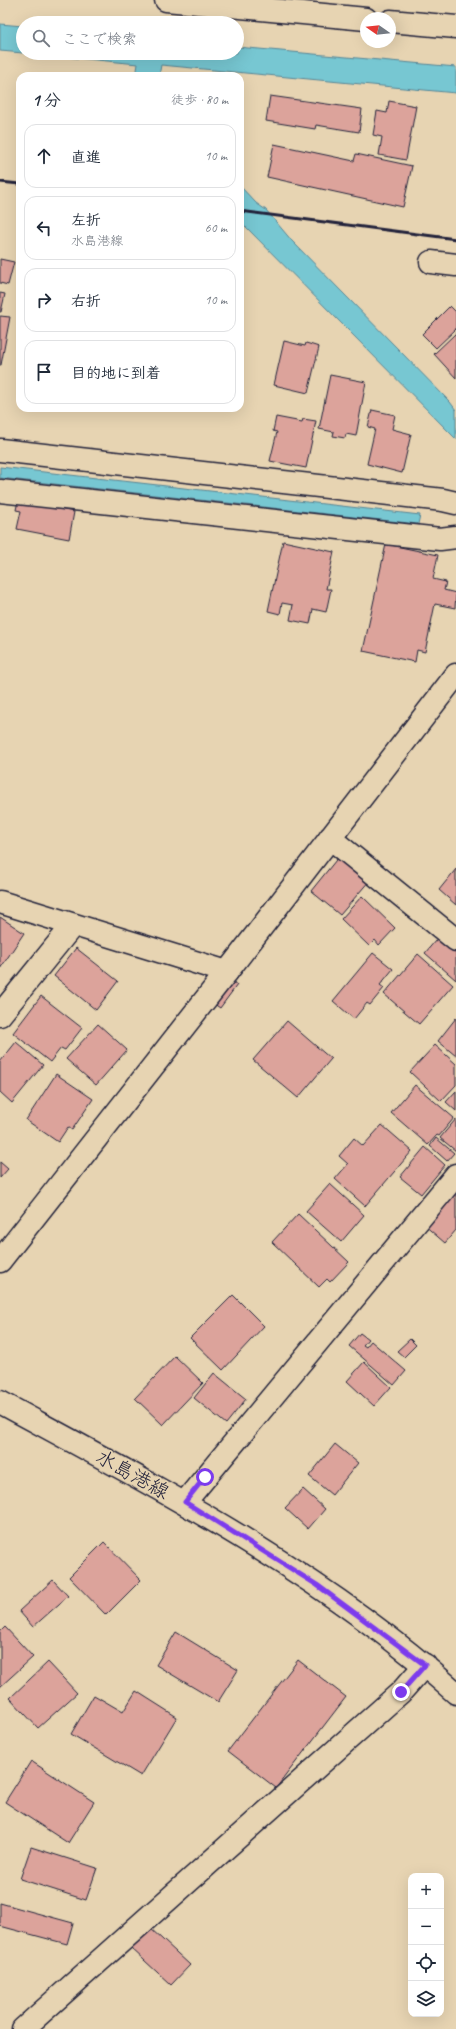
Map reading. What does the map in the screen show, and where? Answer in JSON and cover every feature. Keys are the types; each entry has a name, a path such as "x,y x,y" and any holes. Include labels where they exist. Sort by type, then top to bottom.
{"street":[{"path":"177,0 360,18"},
{"path":"396,22 456,28"},
{"path":"431,262 456,265"},
{"path":"0,450 443,500 456,503"},
{"path":"0,491 440,539 456,537"},
{"path":"0,1260 227,972 456,675"},
{"path":"330,838 456,940"},
{"path":"0,902 227,972"},
{"path":"0,1015 73,925"},
{"path":"185,1502 456,1175"},
{"name":"水島港線","path":"0,1402 185,1502 317,1585 425,1665 456,1693"},
{"path":"23,2029 401,1692 425,1665"}],"water":[{"path":"0,24 16,25 16,52 0,51"},
{"path":"244,48 456,67 456,93 161,65 160,72 137,72 138,64 97,60 244,60"},
{"path":"244,190 256,203 266,210 292,241 450,402 456,410 456,439 244,225"},
{"path":"0,467 420,515 418,524 0,478"}],"building":[{"path":"270,96 362,109 359,132 316,125 315,129 266,121"},
{"path":"389,101 416,106 406,160 379,155 382,137 373,135 377,111 387,113"},
{"path":"274,144 354,161 356,154 412,166 403,207 267,177"},
{"path":"0,259 14,262 8,285 0,283"},
{"path":"0,293 5,294 1,312 0,312"},
{"path":"450,306 456,312 456,329 436,348 422,334"},
{"path":"0,316 10,317 1,365 0,365"},
{"path":"456,333 456,378 434,354"},
{"path":"284,341 305,346 306,343 319,347 308,393 274,385"},
{"path":"330,375 366,382 356,436 346,434 345,438 333,436 334,432 319,429"},
{"path":"372,410 395,415 392,429 411,434 402,473 367,464 375,429 368,427"},
{"path":"276,417 302,422 303,419 316,421 306,468 270,461 277,432 273,431"},
{"path":"18,501 74,512 69,539 17,529 21,511 16,510"},
{"path":"283,541 334,552 326,589 331,589 326,612 313,609 310,624 290,620 293,605 282,603 280,614 268,611"},
{"path":"386,544 438,555 433,579 446,582 444,590 456,593 455,608 435,604 425,652 417,650 415,662 363,651"},
{"path":"340,855 370,880 340,915 311,891"},
{"path":"456,869 456,905 439,890"},
{"path":"362,896 395,928 379,945 375,940 369,946 341,919"},
{"path":"0,917 24,933 0,969"},
{"path":"441,934 456,947 456,980 425,953"},
{"path":"76,948 118,981 96,1010 54,976"},
{"path":"373,953 393,969 380,985 384,988 370,1005 367,1003 354,1019 333,1001"},
{"path":"418,954 453,985 419,1024 384,994"},
{"path":"227,978 237,985 220,1008 210,1001"},
{"path":"41,996 82,1028 65,1050 61,1048 50,1062 13,1033"},
{"path":"456,1018 456,1056 438,1041"},
{"path":"287,1021 331,1059 298,1098 253,1060"},
{"path":"98,1024 127,1050 96,1085 66,1059"},
{"path":"16,1042 43,1065 12,1103 0,1092 0,1062"},
{"path":"435,1045 456,1064 456,1085 441,1101 410,1072"},
{"path":"56,1074 93,1099 72,1130 68,1127 58,1142 26,1120"},
{"path":"415,1085 454,1118 439,1136 437,1135 428,1145 391,1113"},
{"path":"456,1091 456,1111 446,1102"},
{"path":"456,1119 456,1151 440,1138"},
{"path":"382,1125 412,1151 365,1206 335,1179 348,1164 339,1156 354,1138 363,1146"},
{"path":"436,1138 454,1153 447,1161 430,1146"},
{"path":"425,1147 445,1165 421,1194 400,1177"},
{"path":"0,1162 8,1169 0,1178"},
{"path":"330,1184 364,1215 341,1242 306,1211"},
{"path":"456,1187 456,1230 445,1243 423,1224"},
{"path":"298,1214 349,1262 330,1282 327,1279 319,1287 272,1242"},
{"path":"233,1295 264,1326 223,1370 190,1338"},
{"path":"360,1333 368,1339 363,1345 366,1347 371,1341 406,1371 394,1385 349,1346"},
{"path":"410,1339 416,1345 404,1357 397,1351"},
{"path":"175,1356 203,1383 163,1425 135,1398"},
{"path":"364,1362 391,1387 374,1406 347,1381"},
{"path":"214,1373 246,1399 226,1424 194,1398"},
{"path":"335,1444 358,1463 332,1495 309,1476"},
{"path":"303,1489 325,1509 308,1529 285,1508"},
{"path":"104,1542 141,1580 106,1615 69,1577"},
{"path":"53,1580 68,1596 33,1627 19,1611"},
{"path":"5,1627 33,1657 0,1687 0,1632"},
{"path":"176,1632 238,1670 218,1702 156,1665"},
{"path":"298,1660 346,1697 276,1788 228,1751"},
{"path":"48,1662 77,1693 38,1728 10,1698"},
{"path":"136,1691 177,1717 141,1776 71,1734 94,1695 123,1712"},
{"path":"31,1761 94,1802 68,1843 5,1802"},
{"path":"31,1847 97,1868 86,1900 20,1879"},
{"path":"0,1903 73,1923 67,1944 0,1926"},
{"path":"150,1928 190,1965 171,1985 131,1948"}],"railway":[{"path":"0,182 16,184"},
{"path":"244,212 456,239"}],"route":[{"path":"205,1477 185,1502 317,1585 425,1665 401,1692"}]}
